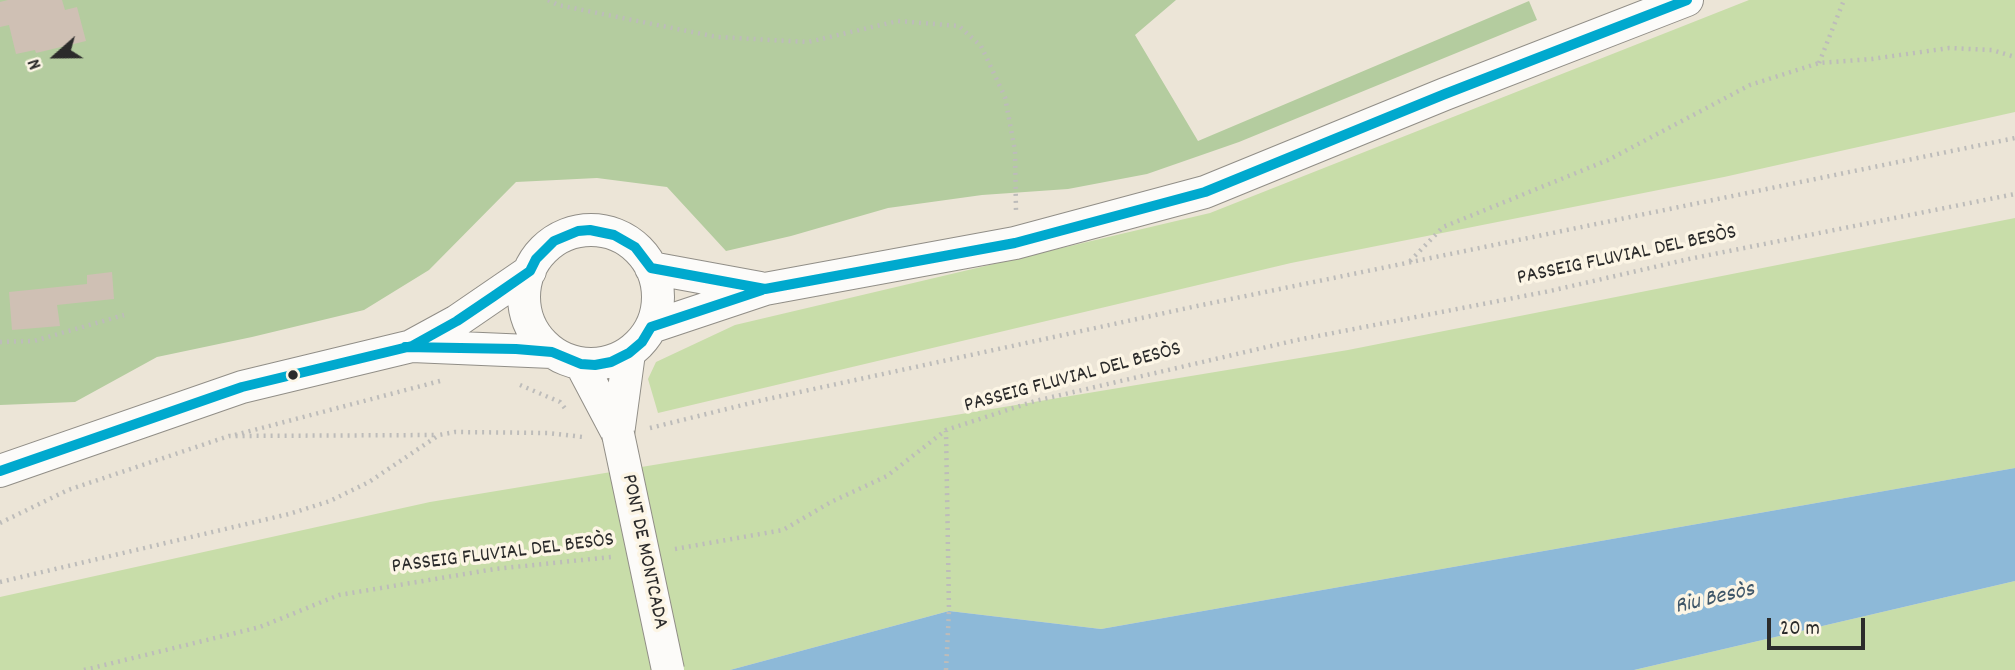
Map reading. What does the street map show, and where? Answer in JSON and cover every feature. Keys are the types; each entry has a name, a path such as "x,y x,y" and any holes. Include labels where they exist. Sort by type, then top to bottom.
{"street":[{"path":"652,327 765,289 1015,243 1205,192 1445,94 1687,0"},
{"path":"0,471 242,387 412,346 516,349 552,352 580,364 611,362 629,353 642,342 652,327 658,304 658,291 651,268 644,256 625,240 614,234 590,230 566,235 555,241 536,259 524,296 526,312 534,333 552,352"},
{"path":"651,268 765,289"},
{"path":"412,346 457,321 530,271"},
{"path":"618,434 629,353"},
{"path":"580,364 618,434"},
{"name":"PONT DE MONTCADA","path":"618,434 668,670"}],"path":[{"path":"548,0 558,5 717,37 808,42 898,21 959,26 981,47 1005,97 1015,151 1015,243"},
{"path":"1819,63 1844,0"},
{"path":"1408,263 1443,227 1608,160 1750,85 1819,63 1872,59 1949,48 1992,50 2015,57"},
{"path":"651,428 845,383 1408,263 2015,138"},
{"name":"PASSEIG FLUVIAL DEL BESÒS","path":"665,551 783,530 831,502 887,476 946,430 1035,401 1297,340 1550,291 1689,259 2015,194"},
{"path":"0,342 34,341 124,315"},
{"path":"0,523 68,490 229,436 444,381"},
{"path":"510,381 560,402 575,420"},
{"path":"229,436 439,435 455,432 548,433 590,438 583,429"},
{"path":"946,430 949,611 946,670"},
{"path":"0,582 289,513 330,500 369,482 439,435"},
{"name":"PASSEIG FLUVIAL DEL BESÒS","path":"84,670 260,626 339,595 495,569 624,556"}],"green space":[{"path":"0,0 1176,0 1135,35 1198,141 1529,1 1537,20 1239,142 1147,174 1068,189 982,195 888,208 791,236 726,251 667,187 597,178 516,182 429,270 364,310 157,357 75,402 0,405"},
{"path":"1749,0 2015,0 2015,112 1724,177 1291,263 658,413 648,379 656,362 735,325 1210,213"},
{"path":"2015,218 2015,468 1101,629 949,611 730,670 0,670 0,597 430,502 1348,350"},
{"path":"2015,581 2015,670 1634,670"}],"water":[{"name":"Riu Besòs","path":"2015,468 2015,581 1634,670 730,670 949,611 1101,629"}],"building":[{"path":"62,0 65,10 77,7 86,41 36,53 35,50 16,54 9,25 0,27 0,2"},
{"path":"112,272 114,299 57,305 60,326 12,330 9,292 87,284 87,275"}],"transit line":[{"path":"0,471 242,387 412,346 494,296 530,271 536,259 554,241 578,231 590,230 614,235 635,247 651,268 765,289 1015,243 1205,192 1445,94 1687,0"},
{"path":"405,347 552,352 581,364 595,365 611,362 629,353 642,342 651,327 762,290"}]}
